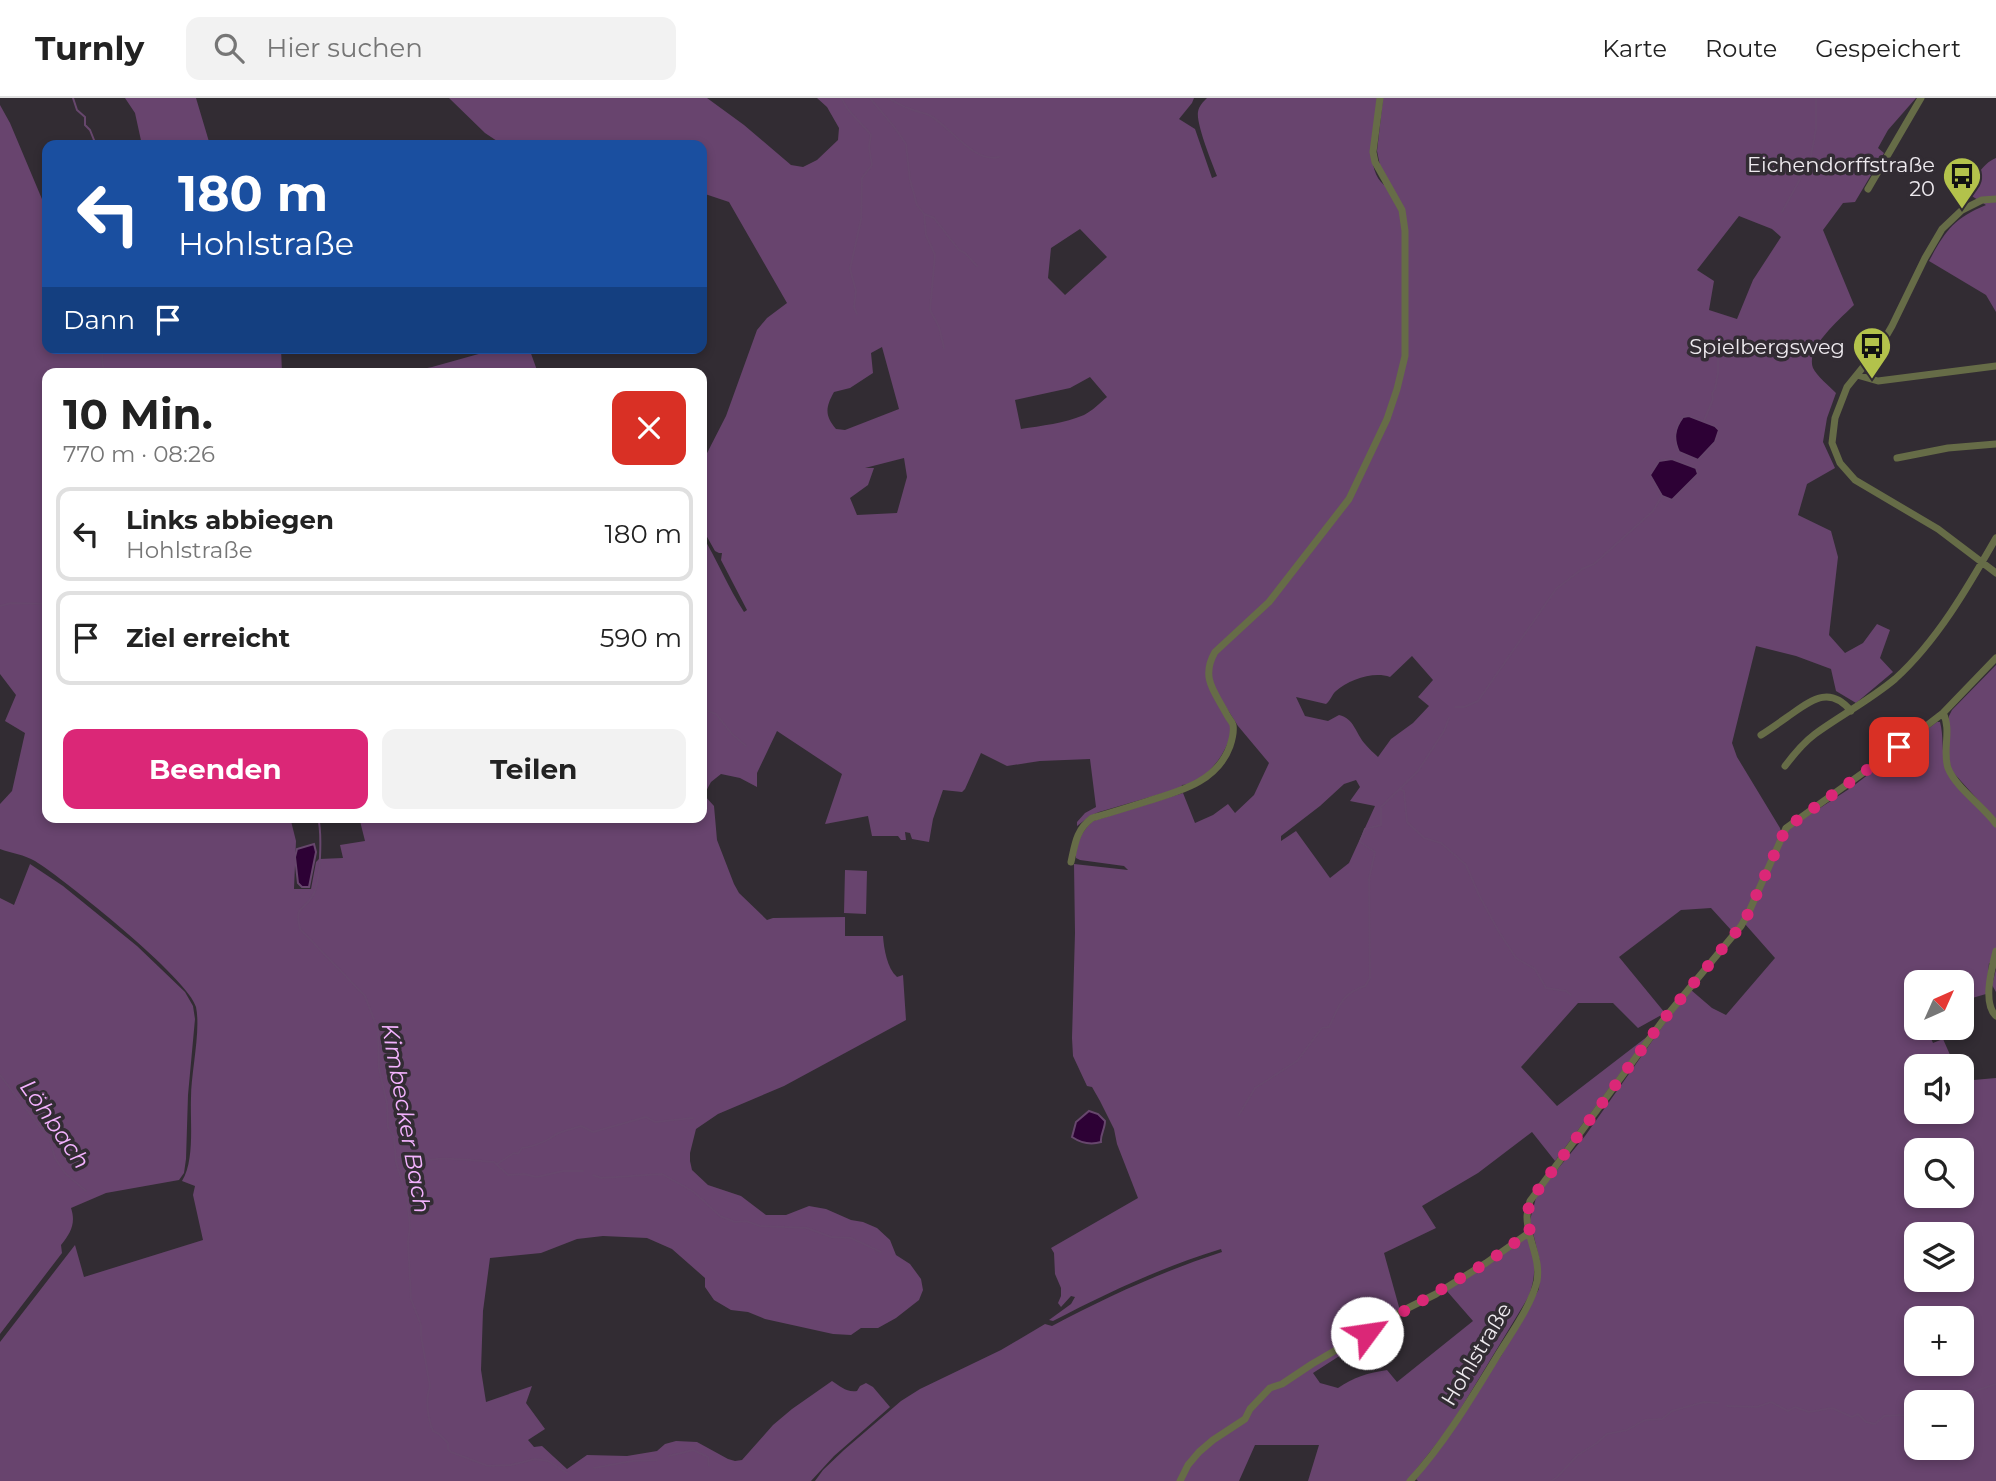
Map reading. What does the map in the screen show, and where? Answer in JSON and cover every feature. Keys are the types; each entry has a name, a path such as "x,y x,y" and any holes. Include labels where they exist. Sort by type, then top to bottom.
{"street":[{"path":"1071,862 1078,833 1091,818 1185,789 1209,775 1219,765 1228,750 1233,725 1207,675 1209,662 1215,652 1269,602 1349,499 1387,419 1405,356 1405,232 1402,209 1375,162 1380,98"},
{"path":"1868,189 1921,98"},
{"path":"1996,199 1982,200 1962,210 1942,229 1881,345 1847,387 1835,418 1832,443 1840,463 1854,480 1938,529 1996,573"},
{"path":"1857,375 1878,381 1996,366"},
{"path":"1897,458 1948,448 1996,444"},
{"path":"1785,766 1812,736 1895,679 1915,658 1944,621 1996,538"},
{"name":"Hohlstraße","path":"1410,1481 1451,1428 1532,1296 1538,1262 1527,1217 1530,1201 1664,1019 1741,926 1786,828 1943,713 1996,658"},
{"path":"1762,735 1814,698 1830,697 1846,705 1851,711"},
{"path":"1943,713 1947,730 1945,751 1949,770 1996,824"},
{"path":"1996,951 1989,1001 1992,1013 1996,1016"},
{"path":"1180,1481 1199,1452 1245,1419 1250,1409 1270,1388 1282,1384 1312,1364 1436,1294 1530,1232"}],"shaded area":[{"path":"125,98 196,98 209,140 141,140 135,113"},
{"path":"449,98 707,98 791,165 803,167 817,160 838,140 839,128 827,107 817,98 1194,98 1179,119 1195,129 1212,178 1217,176 1198,118 1199,108 1207,98 1378,98 1372,156 1378,177 1384,185 1377,151 1383,98 1916,98 1888,130 1878,148 1884,153 1855,202 1843,203 1823,230 1854,305 1833,325 1814,352 1813,368 1836,393 1827,418 1823,442 1835,468 1807,484 1798,515 1831,531 1838,557 1829,635 1845,653 1863,643 1877,624 1890,630 1880,658 1893,672 1856,703 1836,691 1831,669 1796,656 1756,646 1732,743 1737,757 1780,828 1783,838 1788,829 1852,787 1940,722 1944,760 1949,772 1996,827 1996,969 1989,963 1986,994 1974,998 1974,970 1904,970 1904,1040 1932,1040 1933,1043 1943,1040 1950,1054 1904,1054 1904,1124 1974,1124 1974,1080 1996,1078 1996,1481 1416,1479 1501,1356 1539,1289 1540,1262 1530,1220 1537,1194 1585,1136 1691,990 1712,1008 1726,1015 1775,958 1745,924 1732,931 1711,908 1681,910 1619,957 1665,1013 1638,1028 1613,1003 1578,1003 1521,1067 1557,1106 1648,1036 1555,1161 1532,1132 1478,1173 1422,1206 1436,1228 1384,1253 1403,1315 1313,1373 1320,1383 1338,1388 1361,1376 1387,1370 1397,1382 1473,1321 1446,1290 1529,1235 1534,1266 1529,1296 1449,1428 1407,1481 1308,1481 1319,1445 1255,1445 1239,1481 815,1481 844,1450 901,1401 920,1389 1001,1350 1045,1324 1052,1326 1136,1285 1222,1252 1221,1249 1156,1272 1053,1321 1049,1320 1071,1304 1075,1297 1071,1296 1061,1307 1058,1303 1061,1288 1055,1274 1054,1253 1051,1248 1138,1198 1114,1129 1092,1087 1087,1086 1073,1056 1072,1038 1074,864 1128,870 1124,866 1076,858 1078,842 1093,821 1183,793 1195,823 1228,804 1235,813 1254,795 1269,763 1238,726 1224,704 1231,731 1226,748 1207,773 1181,788 1099,812 1077,826 1085,813 1096,807 1090,759 1040,761 1007,766 981,753 962,792 943,790 933,819 929,842 912,839 910,833 905,832 906,840 901,840 898,836 872,836 868,816 825,824 842,774 777,731 757,773 757,787 740,778 721,774 707,789 707,544 738,603 744,612 747,610 721,560 722,553 715,551 707,537 707,453 726,416 757,330 767,318 787,303 729,202 707,195 707,140 496,140","holes":["1739,216 1772,229 1781,237 1753,280 1737,319 1709,310 1714,281 1697,270","1080,229 1107,257 1065,295 1048,278 1051,248","882,347 899,409 845,430 836,429 828,412 834,392 850,388 873,373 871,353","1090,377 1107,397 1090,411 1077,418 1021,429 1015,400 1070,388","904,458 907,477 897,513 857,515 850,498 868,485 874,468 865,468","1412,656 1433,680 1418,697 1429,706 1413,723 1391,739 1378,757 1365,744 1348,719 1339,715 1328,721 1305,716 1296,697 1326,704 1335,692 1348,683 1376,675 1390,677","1356,780 1360,787 1350,801 1375,806 1349,863 1330,878 1296,831 1281,841 1281,836 1344,784"]},
{"path":"0,105 42,199 42,354 281,354 282,368 42,368 42,823 292,823 296,841 294,889 311,889 316,862 319,859 343,858 340,845 365,841 360,823 707,823 707,798 714,806 717,840 734,884 739,893 767,920 845,917 845,936 883,936 888,964 897,977 903,975 906,1020 784,1086 718,1114 696,1129 690,1161 692,1170 708,1185 741,1196 766,1215 786,1215 809,1206 826,1209 877,1228 890,1240 896,1255 910,1264 921,1279 923,1290 919,1300 878,1328 861,1328 851,1335 833,1334 731,1310 714,1300 705,1287 705,1278 672,1249 647,1238 603,1236 577,1239 541,1253 490,1258 483,1311 481,1370 486,1402 532,1386 526,1403 545,1429 528,1440 534,1447 542,1446 567,1469 587,1455 627,1456 657,1451 665,1444 676,1441 697,1442 728,1459 742,1460 773,1425 832,1381 850,1391 857,1391 866,1383 873,1387 890,1407 834,1456 811,1481 0,1481 0,1342 75,1245 84,1277 203,1240 193,1195 195,1186 182,1181 190,1152 196,1007 188,993 150,953 71,887 35,861 0,849 0,804 12,791 25,733 5,721 16,695 0,674"},
{"path":"1996,158 1996,312 1986,295 1929,261 1940,241 1958,221 1986,205 1967,193 1982,168"},
{"path":"479,354 531,354 536,368 427,368"},
{"path":"1689,416 1719,430 1715,442 1698,460 1679,452 1676,443 1678,426 1683,417"},
{"path":"1672,459 1696,468 1698,474 1672,500 1662,496 1650,475 1659,461"},
{"path":"1996,665 1996,820 1951,770 1948,752 1949,716 1952,710"},
{"path":"314,844 316,852 309,887 302,887 298,883 295,857 297,849"},
{"path":"30,864 63,886 137,946 185,992 193,1006 195,1019 184,1173 179,1180 106,1193 71,1208 73,1223 61,1245 62,1253 0,1334 0,898 14,905"},
{"path":"845,870 867,871 866,914 844,913"},
{"path":"1996,969 1996,992 1992,985"},
{"path":"1089,1111 1098,1114 1105,1121 1101,1142 1086,1143 1072,1137 1076,1122"}],"waterway":[{"name":"Kimbecker Bach","path":"73,98 77,110 85,117 85,125 94,140"},
{"path":"841,98 871,135 869,147 872,165 862,178 861,220 850,269 856,291 854,307 857,314"},
{"path":"870,98 906,144 910,180 917,205 924,214 926,235 935,255 930,310 939,327 944,348"},
{"path":"888,98 929,115 980,155 999,157"},
{"path":"1782,212 1810,161 1816,129 1816,98"},
{"path":"924,214 934,218 959,250 977,266"},
{"path":"1704,421 1713,399 1723,340"},
{"name":"Kimbecker Bach","path":"103,354 104,368"},
{"path":"1455,707 1464,707 1478,701 1556,589 1582,569 1594,564 1653,511 1662,496"},
{"path":"0,606 11,603 42,604"},
{"path":"707,711 716,714 746,746"},
{"path":"1239,1115 1255,1088 1297,1061 1322,1028 1329,1027 1346,997 1365,986 1370,978 1369,879 1375,852 1360,842 1365,829 1381,825 1381,807 1418,771 1444,731 1449,718"},
{"path":"1400,789 1404,791 1407,822 1424,838 1441,843 1466,865 1479,895 1516,958 1535,969 1546,988 1566,991 1571,995"},
{"name":"Kimbecker Bach","path":"319,823 318,879 313,895 299,912 298,921 300,929 365,996 378,1030 379,1069 387,1103 388,1128 394,1136 396,1162 407,1197 411,1299 421,1325 430,1387 428,1409 433,1431 448,1443 451,1452 488,1466 511,1465 535,1459 548,1461 567,1473"},
{"name":"Löhbach","path":"0,1075 50,1140 55,1158 65,1173 86,1191"},
{"path":"497,1164 514,1153 518,1154 522,1148 581,1126 593,1132 646,1117 655,1122 693,1118"},
{"path":"398,1157 406,1160 412,1153 424,1153 430,1160 494,1162 508,1175 537,1177 563,1171 583,1171"},
{"path":"593,1175 601,1178 662,1174 694,1192 720,1216 735,1222 807,1228 831,1237 851,1238 881,1252"},
{"path":"1974,1391 1996,1384"},
{"path":"1551,1481 1578,1455 1607,1434 1627,1430 1645,1420 1662,1419 1672,1411 1704,1402 1718,1403"},
{"path":"1727,1406 1757,1407 1771,1402 1788,1411 1795,1407 1809,1412 1832,1408 1852,1417 1858,1414 1866,1422 1875,1424 1884,1416 1904,1415"},
{"path":"669,1456 693,1450 708,1457 709,1466"},
{"path":"594,1468 632,1461 657,1460"}],"place":[{"name":"Eichendorffstraße 20","path":"1962,210"},
{"name":"Spielbergsweg","path":"1872,380"}],"route":[{"path":"1367,1333 1436,1294 1530,1232 1527,1217 1530,1201 1664,1019 1741,926 1786,828 1899,747"}]}
